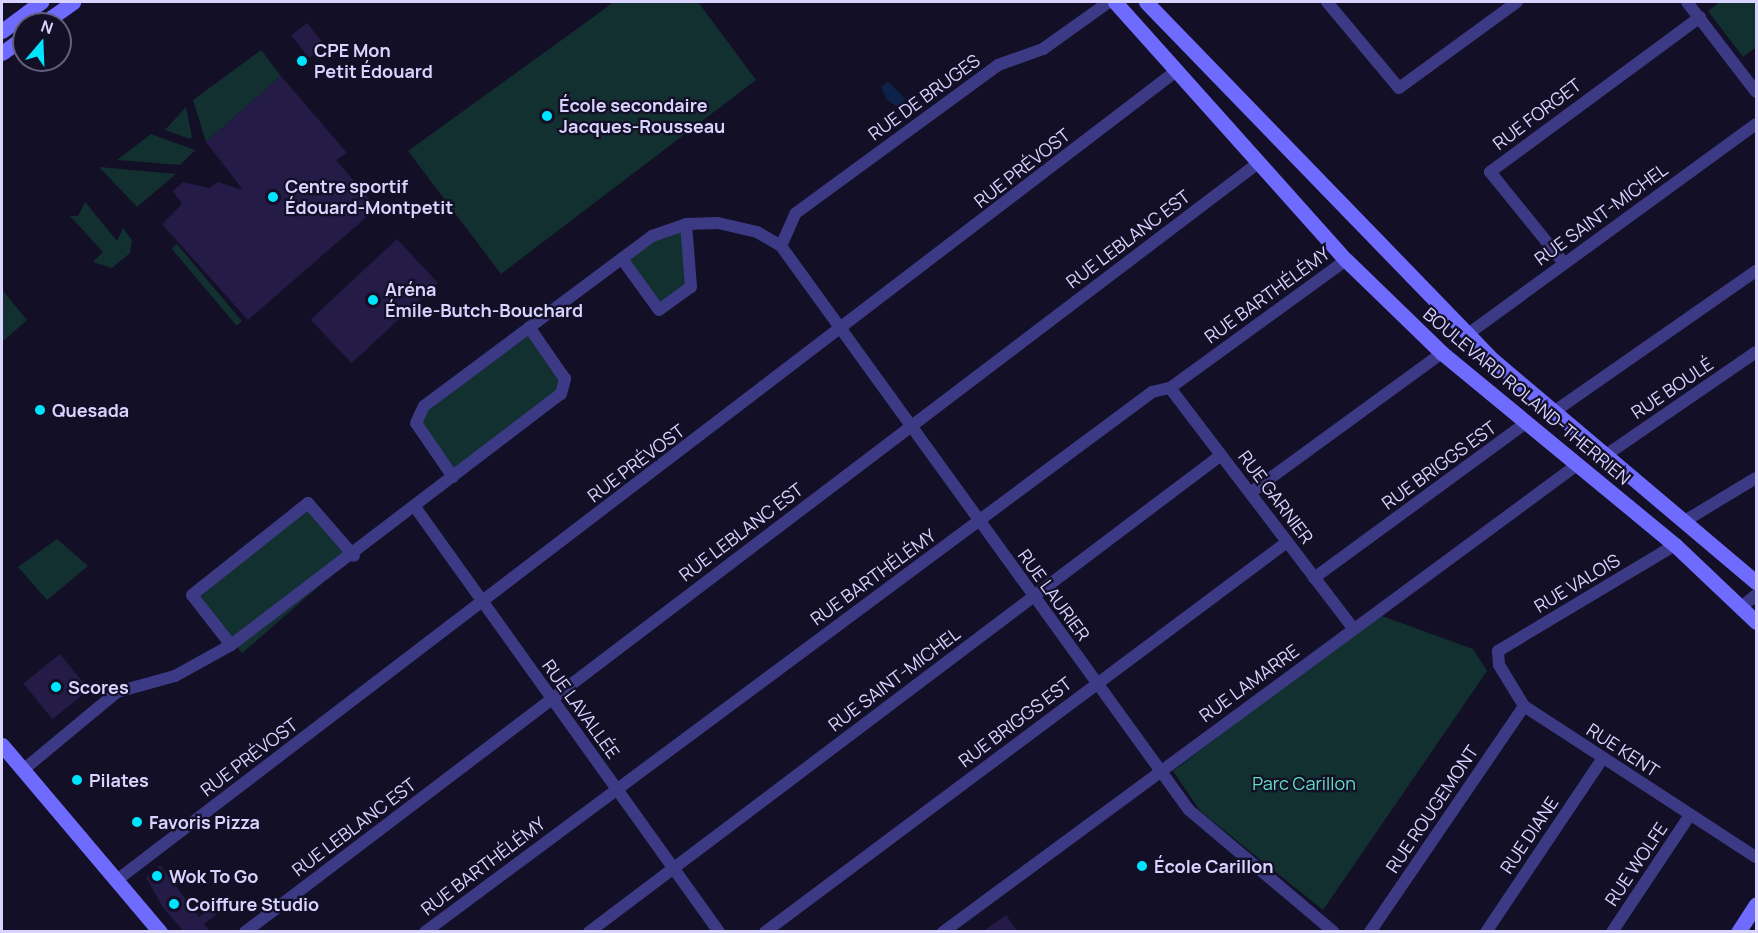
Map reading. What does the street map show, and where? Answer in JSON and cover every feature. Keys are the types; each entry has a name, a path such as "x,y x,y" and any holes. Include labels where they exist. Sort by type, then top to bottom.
{"main road":[{"path":"2,31 41,2"},
{"path":"59,12 73,2"},
{"name":"BOULEVARD ROLAND-THERRIEN","path":"1115,2 1346,260 1442,353 1675,545 1756,622"},
{"name":"BOULEVARD ROLAND-THERRIEN","path":"1146,2 1468,334 1555,411 1688,519 1756,582"},
{"path":"2,745 160,932"},
{"path":"1738,932 1756,904"}],"street":[{"name":"RUE DE BRUGES","path":"781,246 804,208 998,65 1043,49 1109,2"},
{"path":"1327,2 1399,88 1517,2"},
{"path":"1687,2 1756,92"},
{"name":"RUE FORGET","path":"1563,262 1490,172 1700,17"},
{"name":"RUE PRÉVOST","path":"117,880 842,330 1176,72"},
{"name":"RUE SAINT-MICHEL","path":"1468,334 1563,262 1756,124"},
{"name":"RUE LEBLANC EST","path":"245,932 1258,163"},
{"path":"453,477 416,423 419,414 652,236 686,224 718,223 757,232 781,246"},
{"path":"622,259 659,310 691,287 686,224"},
{"name":"RUE LAURIER","path":"781,246 1158,772 1194,816 1334,932"},
{"name":"RUE BARTHÉLÉMY","path":"426,932 1152,392 1170,388 1346,260"},
{"path":"1555,411 1756,271"},
{"path":"23,770 117,693 175,676 231,645 354,556 565,386 530,327"},
{"name":"RUE BOULÉ","path":"1609,453 1756,352"},
{"path":"1250,493 1442,353"},
{"name":"RUE GARNIER","path":"1170,388 1353,628"},
{"name":"RUE BRIGGS EST","path":"1314,578 1526,423"},
{"name":"RUE SAINT-MICHEL","path":"589,932 1221,455"},
{"name":"RUE LAMARRE","path":"943,932 1577,465"},
{"path":"1688,519 1756,478"},
{"path":"231,645 192,595 308,503 354,556"},
{"name":"RUE LAVALLÉE","path":"415,507 719,932"},
{"name":"RUE BRIGGS EST","path":"765,932 1287,542"},
{"name":"RUE VALOIS","path":"1498,651 1675,545"},
{"path":"1740,608 1756,595"},
{"name":"RUE KENT","path":"1498,651 1499,666 1524,706 1756,857"},
{"name":"RUE ROUGEMONT","path":"1370,932 1524,706"},
{"name":"RUE DIANE","path":"1486,932 1603,758"},
{"name":"RUE WOLFE","path":"1612,932 1690,816"}],"green space":[{"name":"École secondaire Jacques-Rousseau","path":"614,2 698,2 756,80 501,274 408,151"},
{"path":"1720,2 1756,2 1756,47 1743,57 1708,11"},
{"path":"261,50 281,76 206,142 193,100"},
{"path":"186,107 192,137 190,139 165,130"},
{"path":"151,134 195,150 180,165 117,160"},
{"path":"99,167 176,174 137,207"},
{"path":"85,202 117,241 123,228 132,240 130,253 112,268 93,262 103,252 70,216 78,216"},
{"path":"686,224 691,287 659,310 622,259"},
{"path":"177,244 242,321 237,326 172,248"},
{"path":"2,290 27,320 2,342"},
{"path":"529,327 565,386 453,477 416,423 419,414"},
{"path":"308,503 354,556 242,653 196,600"},
{"path":"57,539 88,566 47,600 18,567"},
{"name":"Parc Carillon","path":"1379,615 1473,649 1487,671 1323,910 1201,812 1173,771"}],"water":[{"path":"888,82 905,98 900,109 887,100 881,87"}],"building":[{"name":"CPE Mon Petit Édouard","path":"307,23 325,46 309,58 291,35"},
{"name":"Centre sportif Édouard-Montpetit","path":"281,76 347,153 336,160 377,208 248,320 162,224 182,204 173,191 183,182 209,188 218,182 243,190 206,142"},
{"name":"Aréna Émile-Butch-Bouchard","path":"397,239 438,283 352,363 311,319"},
{"name":"Scores","path":"60,654 89,690 52,719 23,684"},
{"path":"160,865 199,917 210,908 217,914 204,924 210,932 184,932 162,906 146,877"},
{"path":"1006,915 1018,932 982,932"}],"place":[{"name":"CPE Mon Petit Édouard","path":"302,61"},
{"name":"École secondaire Jacques-Rousseau","path":"547,116"},
{"name":"Centre sportif Édouard-Montpetit","path":"273,197"},
{"name":"Aréna Émile-Butch-Bouchard","path":"373,300"},
{"name":"Quesada","path":"40,410"},
{"name":"Scores","path":"56,687"},
{"name":"Pilates","path":"77,780"},
{"name":"Favoris Pizza","path":"137,822"},
{"name":"École Carillon","path":"1142,866"},
{"name":"Wok To Go","path":"157,876"},
{"name":"Coiffure Studio","path":"174,904"}]}
